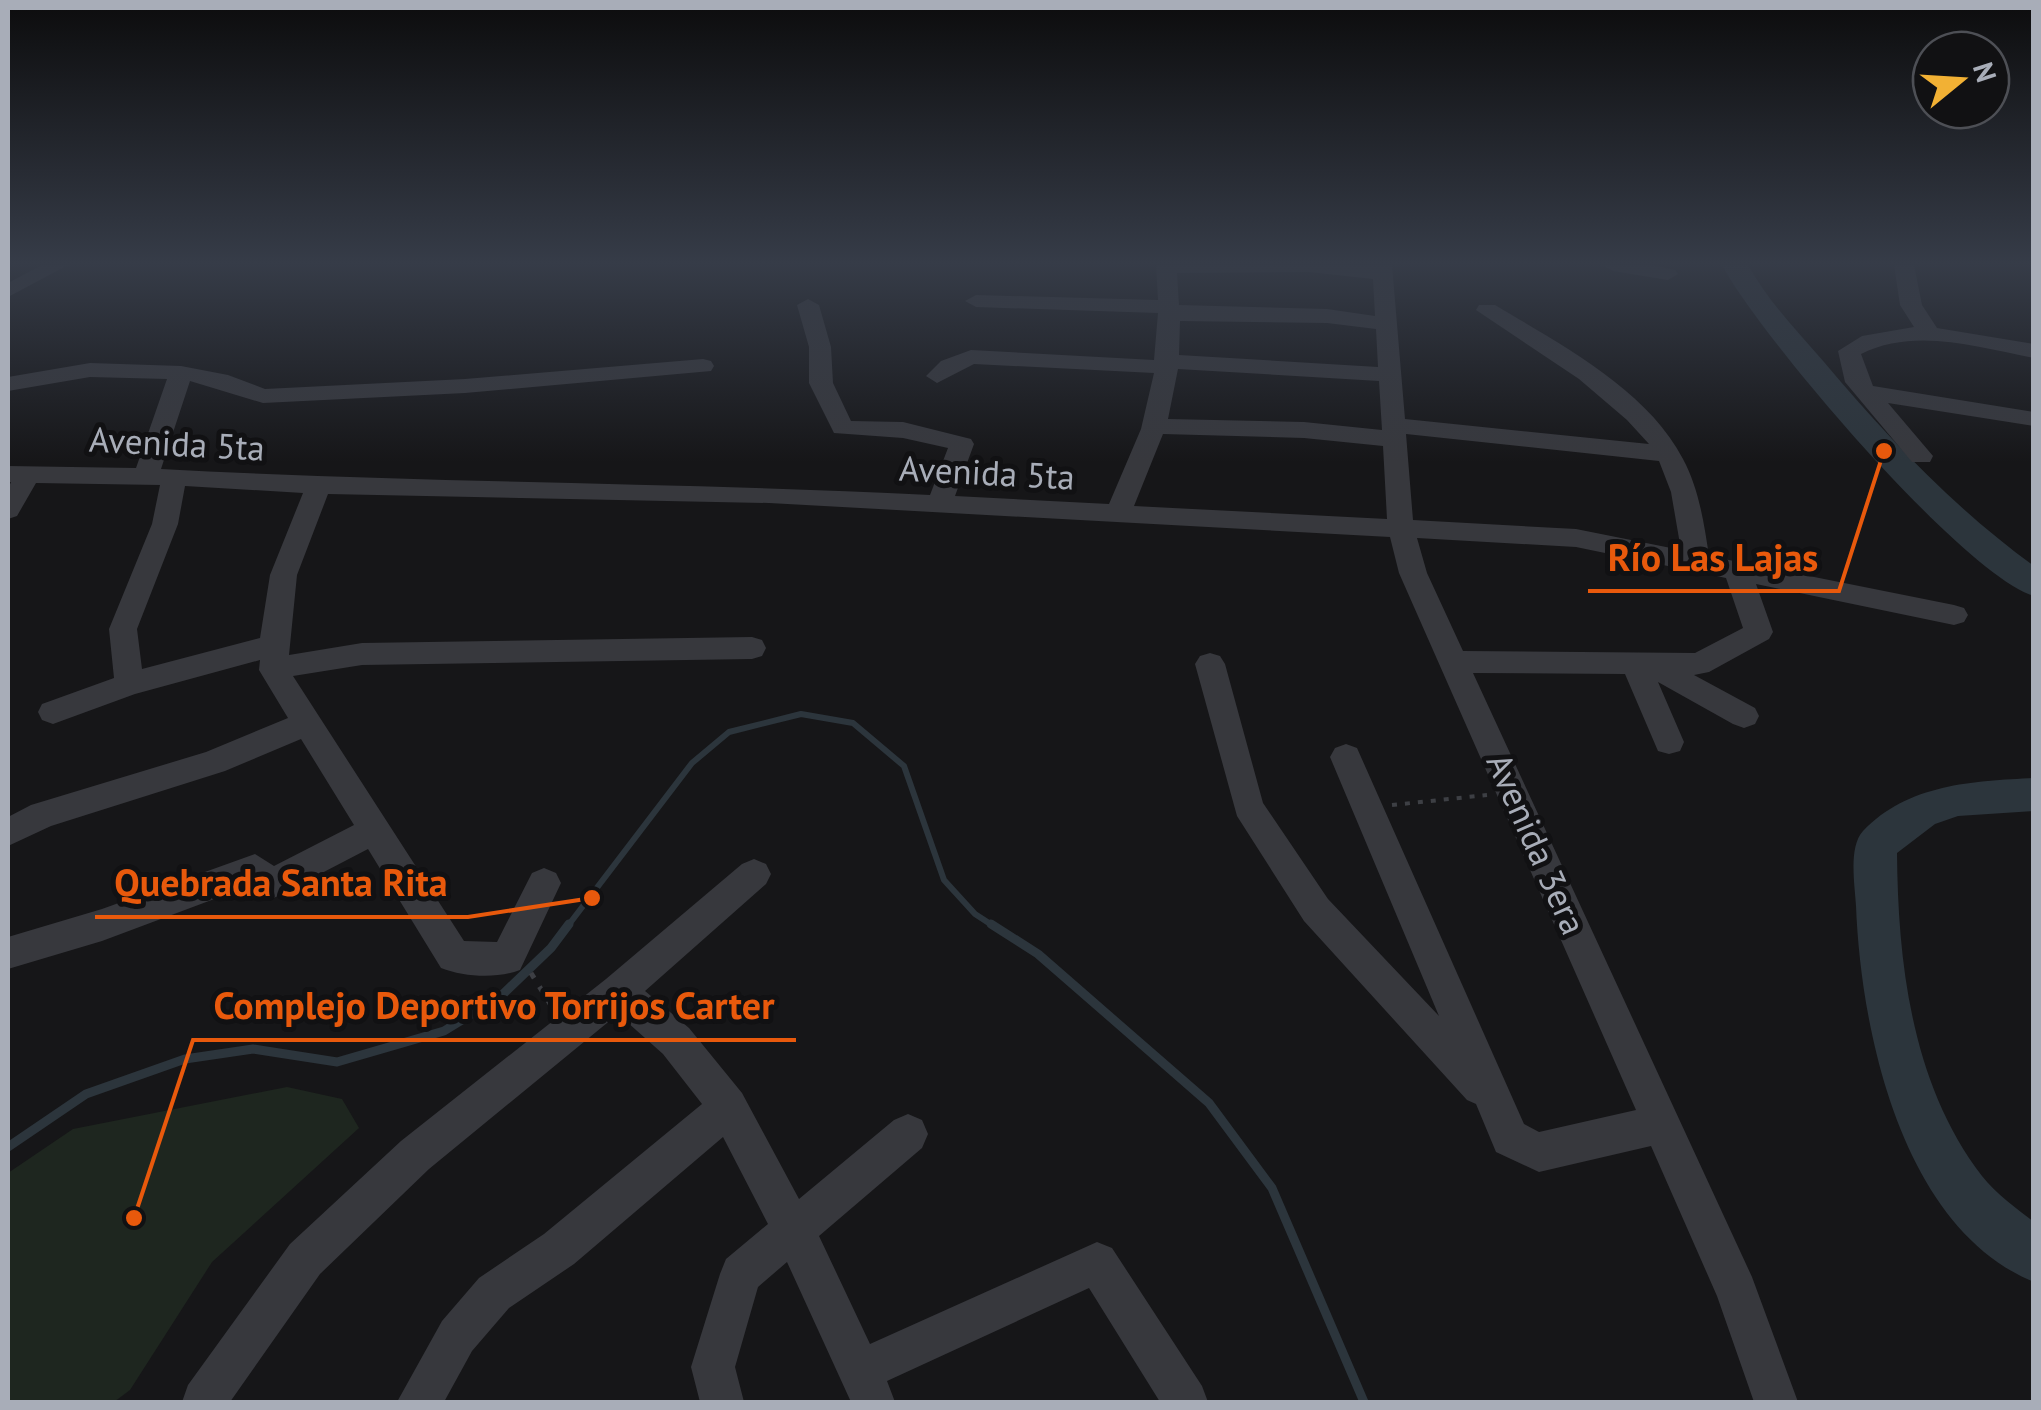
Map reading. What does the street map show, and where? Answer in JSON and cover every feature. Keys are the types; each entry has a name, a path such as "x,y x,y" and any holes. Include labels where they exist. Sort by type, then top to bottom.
{"street":[{"path":"815,331 821,383 843,428 902,430 962,444 939,504"},
{"path":"1117,516 1154,426 1168,331"},
{"name":"Avenida 3era","path":"1387,331 1400,530 1413,573 1737,1292 1776,1402"},
{"path":"1521,331 1632,412 1668,454 1688,516 1696,560"},
{"path":"1921,456 1857,382 1848,351 1871,336 1930,334 2034,351"},
{"path":"937,376 971,357 1329,374 1346,370 1390,375"},
{"path":"8,384 90,370 181,373 220,380 263,396 466,386 703,366"},
{"path":"130,684 122,629 164,484 181,373"},
{"path":"1865,392 2034,419"},
{"path":"1154,426 1393,432 1668,454"},
{"path":"8,510 18,474"},
{"name":"Avenida 5ta","path":"18,474 316,493 769,495 1576,538 1954,615"},
{"path":"316,493 292,539 279,584 274,657 308,723 454,958 507,959 544,883"},
{"path":"1454,662 1699,664 1759,632 1736,568"},
{"path":"52,712 130,684 274,657 313,660 362,654 752,648"},
{"path":"1210,664 1248,807 1316,910 1495,1104"},
{"path":"1643,664 1744,716"},
{"path":"1643,664 1669,742"},
{"path":"8,832 42,815 214,762 308,723"},
{"path":"1346,757 1510,1138 1540,1152 1661,1124"},
{"path":"8,953 102,925 255,869 270,885 374,830"},
{"path":"207,1402 204,1400 306,1259 415,1155 619,991 754,874"},
{"path":"619,991 676,1042 728,1108 794,1231 866,1387 1097,1263 1186,1402"},
{"path":"419,1402 457,1336 494,1294 559,1249 728,1108"},
{"path":"722,1402 714,1367 741,1274 908,1134"}],"path":[{"path":"1368,808 1514,793"},
{"path":"530,971 567,1033"}],"shaded area":[{"path":"287,1087 342,1099 359,1128 212,1262 130,1390 114,1402 8,1402 8,1173 73,1129"}],"waterway":[{"path":"1781,331 1942,509 2034,584"},
{"path":"567,927 692,763 729,732 801,714 853,723 904,766 944,880 975,914 995,927"},
{"path":"2034,794 1957,799 1921,812 1876,845 1884,981 1904,1074 1920,1118 1940,1159 1965,1195 2034,1256"},
{"path":"8,1147 86,1094 185,1059 253,1049 337,1062 444,1031 501,996 551,948 569,924"},
{"path":"991,924 1038,954 1209,1103 1272,1188 1364,1402"}],"place":[{"name":"Río Las Lajas","path":"1884,451"},
{"name":"Quebrada Santa Rita","path":"592,898"},
{"name":"Complejo Deportivo Torrijos Carter","path":"134,1218"}]}
